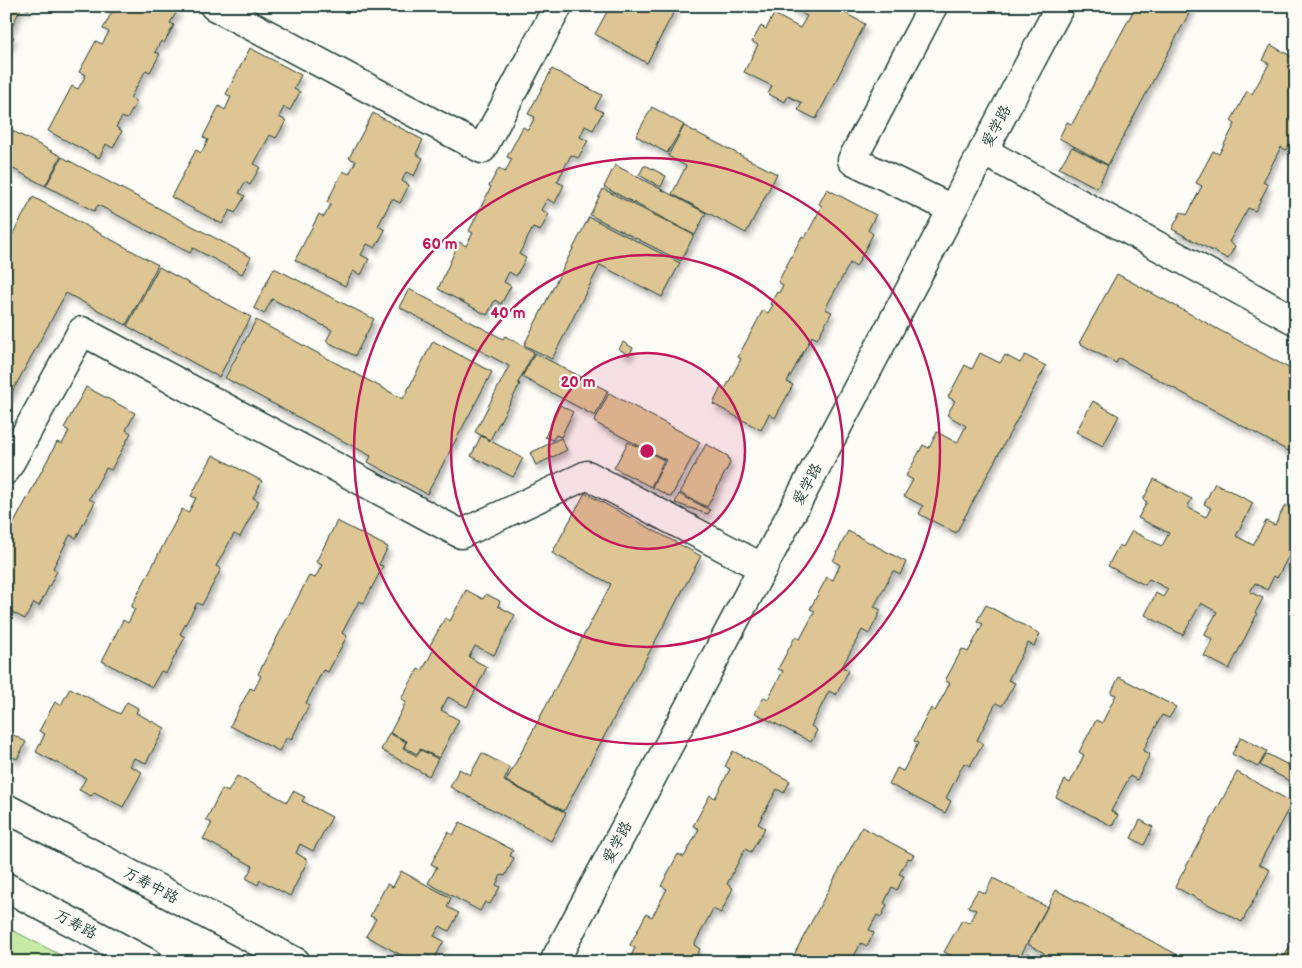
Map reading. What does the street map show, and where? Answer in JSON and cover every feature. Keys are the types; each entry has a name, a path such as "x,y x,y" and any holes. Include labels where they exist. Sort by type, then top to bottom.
{"street":[{"path":"214,6 482,149 558,6"},
{"path":"933,6 852,160 952,209"},
{"name":"爱学路","path":"554,962 1060,6"},
{"path":"983,151 1296,321"},
{"path":"6,470 82,331 461,534 587,475 763,568"},
{"name":"万寿中路","path":"6,808 296,962"},
{"name":"万寿路","path":"6,887 147,962"}],"green space":[{"path":"6,927 74,962 6,962"}],"building":[{"path":"6,6 22,6 8,34 14,37 6,51"},
{"path":"22,6 30,6 28,10"},
{"path":"115,6 171,6 178,10 170,23 174,25 164,43 161,41 155,52 160,54 150,72 146,70 130,98 137,102 127,119 122,117 116,127 122,131 113,148 106,144 99,158 48,131 72,86 78,89 86,75 79,72 96,41 102,44 109,32 103,29"},
{"path":"610,6 677,6 647,63 595,34"},
{"path":"788,6 846,6 843,12 865,24 816,119 798,110 802,103 788,96 785,102 768,94 772,86 744,72 758,45 752,42 761,26 766,29 774,14 800,28 807,16"},
{"path":"1136,6 1193,6 1108,165 1059,138 1067,122 1072,124"},
{"path":"1271,45 1296,59 1296,132 1286,150 1281,147 1263,182 1268,185 1255,211 1248,208 1229,242 1235,246 1228,259 1172,229 1181,212 1187,215 1202,186 1196,183 1213,151 1219,154 1235,124 1231,121 1247,91 1252,94 1269,64 1263,60"},
{"path":"250,48 301,75 294,89 300,92 290,110 284,107 279,117 286,121 276,138 270,135 254,164 260,167 250,185 245,182 239,193 245,196 235,213 230,210 222,224 171,197 196,150 201,153 208,140 203,137 219,106 225,110 231,97 226,94"},
{"path":"552,69 602,95 595,108 603,112 593,130 585,126 580,137 588,141 578,158 571,155 557,182 564,185 555,203 547,199 541,210 549,214 540,231 533,228 519,254 526,258 516,276 509,272 504,282 511,286 501,304 495,300 487,315 438,289 459,242 466,246 473,233 469,231 499,168 505,172 512,159 507,157 523,127 528,130 535,117 528,114"},
{"path":"652,107 684,125 667,153 636,136"},
{"path":"373,113 423,140 416,154 423,158 414,176 406,172 402,181 409,185 400,203 392,199 378,226 385,230 375,248 367,244 361,255 369,259 361,275 353,271 345,286 295,260 319,214 324,217 331,204 327,202 343,171 349,174 356,161 349,158"},
{"path":"684,126 777,174 746,233 672,194 686,166 668,156"},
{"path":"7,128 61,156 45,186 6,165"},
{"path":"1072,147 1108,166 1097,188 1059,168"},
{"path":"62,157 251,257 242,274 193,248 190,253 98,205 94,211 46,186"},
{"path":"615,165 706,213 695,235 604,187"},
{"path":"644,166 666,176 661,187 639,175"},
{"path":"603,189 694,235 681,261 590,215"},
{"path":"827,189 876,215 868,230 873,234 856,267 850,263 825,309 832,312 817,339 812,336 787,382 793,385 775,418 769,414 761,430 713,404 721,387 725,389 741,359 738,357 763,310 768,313 773,305 770,304 783,285 778,282 802,236 805,238 822,206 819,204"},
{"path":"33,197 158,265 126,325 66,293 6,403 6,246"},
{"path":"589,217 680,263 662,297 600,265 552,359 524,345"},
{"path":"159,267 251,317 219,377 127,326"},
{"path":"274,268 374,319 355,356 326,341 332,330 272,299 264,314 254,308"},
{"path":"1117,274 1296,372 1296,437 1288,451 1119,358 1116,363 1079,343"},
{"path":"409,289 503,339 505,336 534,352 518,383 520,384 490,440 475,432 509,366 399,307"},
{"path":"256,320 403,399 433,341 492,372 427,494 368,462 371,456 225,378"},
{"path":"623,342 633,348 629,355 619,349"},
{"path":"535,353 608,391 595,416 522,377"},
{"path":"980,353 1000,363 1005,355 1020,363 1025,355 1046,366 956,533 919,514 923,506 904,496 913,480 906,476 923,445 929,448 937,432 957,443 966,426 947,415 955,401 948,397 965,365 972,369"},
{"path":"86,387 135,413 126,430 131,433 111,470 106,468 89,499 95,502 76,538 70,535 53,568 57,571 39,606 34,603 25,619 6,609 6,548 9,542 6,538 57,442 62,444 69,431 64,428"},
{"path":"609,393 700,442 671,497 652,487 666,460 594,422"},
{"path":"1093,401 1119,416 1103,446 1076,432"},
{"path":"560,405 573,412 561,437 556,435 553,440 545,437"},
{"path":"481,436 523,458 513,477 471,456"},
{"path":"561,438 567,450 536,465 530,453"},
{"path":"628,442 664,460 651,487 614,468"},
{"path":"706,444 728,456 730,463 707,507 680,493"},
{"path":"213,455 262,481 253,498 259,501 240,537 234,534 216,566 221,569 202,605 197,603 180,634 185,637 166,673 161,671 152,687 102,661 123,620 128,623 135,609 131,607 182,509 188,513 196,498 191,496"},
{"path":"1154,479 1192,499 1187,507 1206,517 1211,508 1204,504 1215,483 1253,503 1236,536 1253,545 1266,521 1275,525 1285,505 1296,511 1296,542 1277,578 1274,576 1267,590 1255,583 1250,592 1263,598 1229,669 1204,656 1213,639 1204,635 1217,612 1201,603 1183,635 1145,615 1156,593 1163,597 1168,589 1149,579 1145,585 1108,566 1119,545 1123,547 1132,531 1162,546 1169,533 1138,518 1147,502 1143,500"},
{"path":"585,493 701,556 564,811 506,781 611,584 552,553"},
{"path":"679,494 710,510 708,514 675,503"},
{"path":"337,521 388,547 379,565 383,566 364,603 359,601 342,633 347,636 328,672 323,670 306,703 309,705 291,740 287,737 279,751 230,726 250,688 254,690 261,676 258,674 309,576 315,578 322,565 316,562"},
{"path":"848,531 906,562 900,575 893,571 874,607 881,610 869,634 862,630 842,667 849,670 836,695 829,691 811,726 817,730 811,742 755,713 764,697 768,699 783,671 778,669 795,637 800,639 815,611 810,609 827,577 833,580 840,565 833,561"},
{"path":"466,590 483,599 486,594 500,601 498,606 515,615 494,655 475,646 469,657 487,667 467,707 448,697 441,710 459,720 439,758 420,749 417,754 404,747 407,741 390,733 406,702 401,699 418,669 422,671 434,649 429,647 445,618 450,621"},
{"path":"986,605 1040,634 1034,646 1028,643 1008,680 1015,683 1002,706 996,703 977,740 983,743 970,766 964,763 946,798 951,801 945,813 889,784 897,768 903,771 918,743 914,741 931,708 935,711 950,683 945,681 962,649 968,652 983,624 977,621"},
{"path":"1119,677 1176,707 1169,718 1162,715 1143,751 1150,754 1137,780 1130,776 1111,811 1118,815 1112,826 1056,797 1065,780 1070,783 1084,755 1079,752 1096,720 1102,723 1116,695 1111,693"},
{"path":"70,688 120,714 127,702 138,708 136,713 165,728 146,763 134,758 130,766 142,772 123,807 94,792 91,796 79,790 86,778 36,752 45,734 39,731 55,702 61,705"},
{"path":"10,733 26,742 17,759 6,754 6,740"},
{"path":"389,733 406,742 403,748 417,756 421,750 438,759 429,776 381,750"},
{"path":"1241,737 1267,751 1258,767 1232,754"},
{"path":"733,751 790,781 784,793 777,789 758,824 765,828 751,852 745,849 727,884 733,888 721,913 713,909 694,945 700,949 693,962 628,962 635,948 630,945 646,914 652,917 667,889 661,886 678,854 684,857 699,829 693,826 710,795 715,798 730,769 725,766"},
{"path":"482,753 510,768 504,781 566,813 551,841 450,787 459,769 470,775"},
{"path":"1267,754 1296,769 1291,782 1260,765"},
{"path":"1237,772 1292,802 1259,864 1270,870 1242,922 1175,887"},
{"path":"237,776 287,802 293,791 305,797 302,801 332,817 313,851 300,844 296,853 308,860 290,896 260,880 258,885 246,878 253,866 203,839 212,823 206,820 222,789 228,792"},
{"path":"1140,820 1153,827 1144,845 1131,838"},
{"path":"460,822 513,850 510,856 514,858 505,876 501,875 496,885 500,887 490,904 485,902 480,911 428,883 437,867 431,864 448,832 453,835"},
{"path":"862,827 914,855 911,859 908,858 899,874 904,876 897,890 892,887 884,903 887,905 881,917 877,915 869,930 874,933 867,946 861,943 853,958 860,961 790,962"},
{"path":"401,871 451,898 447,907 459,913 449,931 440,926 434,936 444,941 434,959 425,954 420,962 414,962 366,936 376,919 370,916 387,884 393,887"},
{"path":"993,878 1047,907 1017,962 948,962 952,956 944,952 962,920 969,923 976,910 968,907 978,890 985,894"},
{"path":"1056,890 1191,962 1047,962 1041,958 1044,953 1028,944"},
{"path":"1296,935 1296,962 1273,962 1277,953 1284,957"},
{"path":"1028,953 1040,960 1039,962 1023,962"}]}
